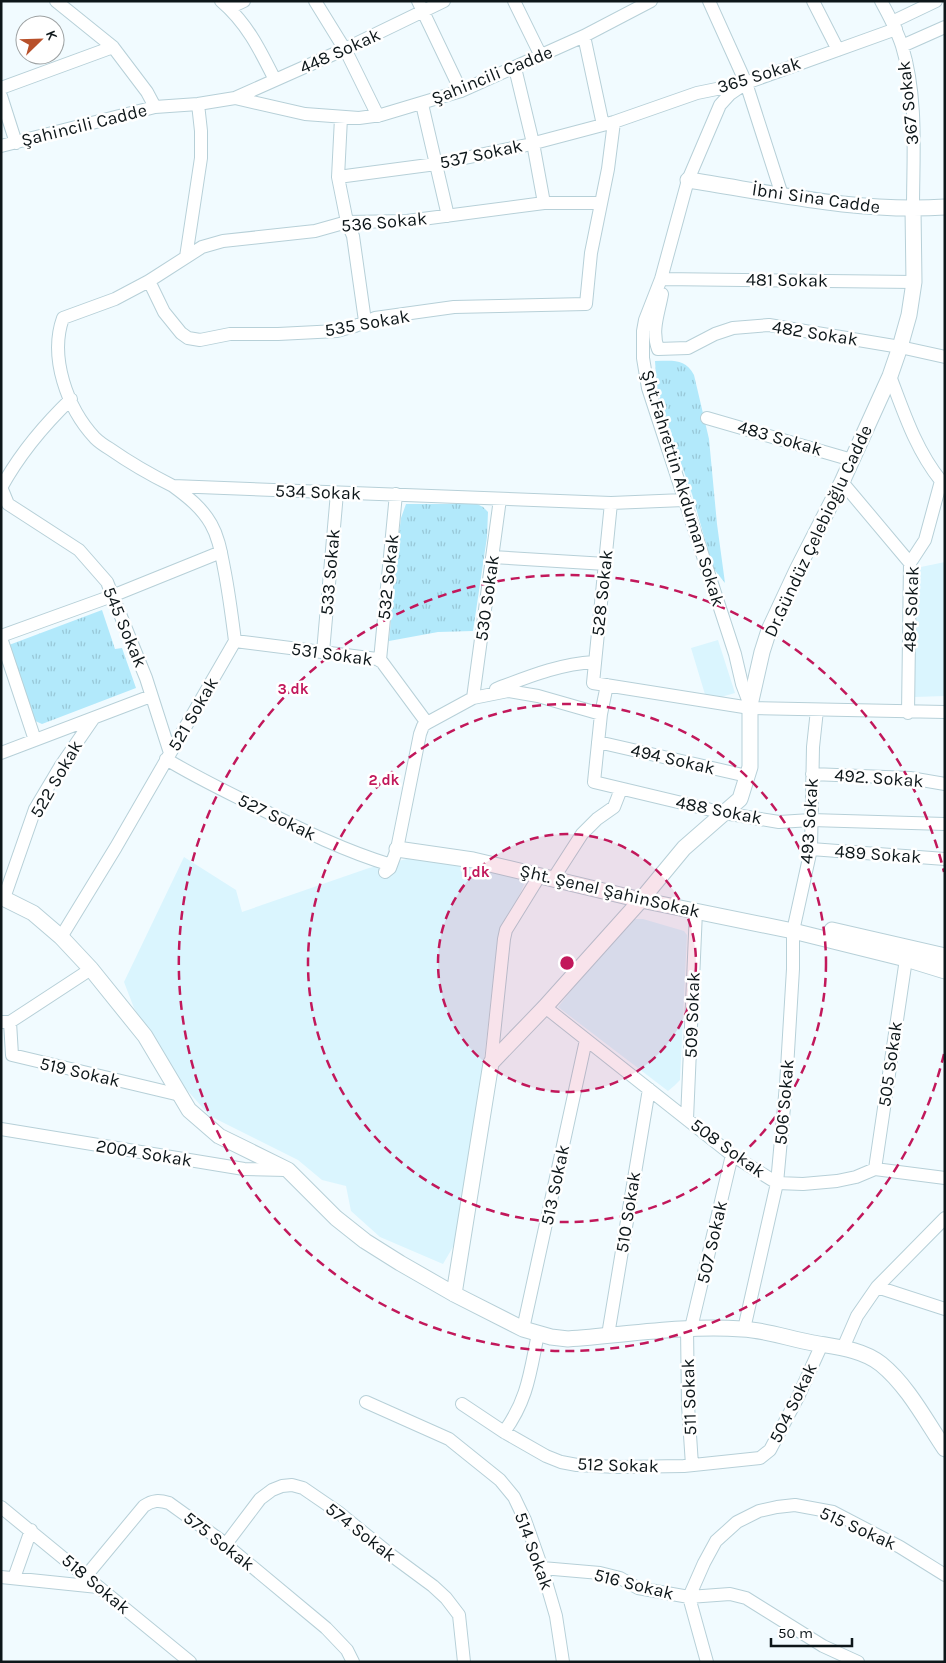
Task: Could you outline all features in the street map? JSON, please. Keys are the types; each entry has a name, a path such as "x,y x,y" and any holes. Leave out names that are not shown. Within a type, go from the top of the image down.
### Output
{"street":[{"path":"56,1 114,47 147,92 155,107"},
{"path":"225,5 244,1"},
{"path":"315,1 345,49 378,116"},
{"name":"448 Sokak","path":"235,98 345,49 420,6 444,1"},
{"path":"514,1 541,56"},
{"name":"Şahincili Cadde","path":"1,146 155,107 198,104 235,98 305,114 341,118 378,116 461,92 584,36 651,1"},
{"path":"709,1 746,83 782,195"},
{"path":"813,1 838,50"},
{"name":"367 Sokak","path":"881,1 894,25 902,46 910,82 913,112 913,209"},
{"name":"365 Sokak","path":"613,122 697,93 746,83 838,50 894,25 936,1"},
{"path":"225,5 243,23 255,41 275,80"},
{"path":"420,6 461,92"},
{"path":"902,46 945,28"},
{"path":"584,36 613,122 608,169 600,203"},
{"path":"1,88 114,47"},
{"path":"515,68 533,143 544,202"},
{"name":"Şht.Fahrettin Akduman Sokak","path":"746,83 730,94 720,105 688,180 661,279 645,320 643,358 648,388 736,654 742,684 750,707"},
{"path":"1,96 16,143"},
{"path":"186,257 201,158 198,104"},
{"path":"422,104 448,216"},
{"path":"341,118 338,177 347,222 353,236 365,321"},
{"name":"537 Sokak","path":"338,177 436,164 533,143 613,122"},
{"name":"İbni Sina Cadde","path":"688,180 852,206 913,209 945,207"},
{"name":"536 Sokak","path":"63,318 115,299 149,281 202,247 223,240 315,231 347,222 407,221 544,202 600,203"},
{"name":"535 Sokak","path":"149,281 164,312 185,338 200,340 243,334 337,331 375,318 454,307 586,304 591,253 600,203"},
{"name":"Dr.Gündüz Çelebioğlu Cadde","path":"491,1063 545,1007 641,900 684,848 740,799 750,767 750,707 762,652 769,630 842,482 890,376 900,347 909,316 914,282 913,209"},
{"name":"481 Sokak","path":"661,279 914,282"},
{"name":"482 Sokak","path":"661,279 663,291 655,323 654,336 658,349 688,348 715,334 733,328 769,325 944,354"},
{"name":"534 Sokak","path":"63,318 58,331 58,347 63,381 79,417 96,439 148,473 173,486 611,504 684,500"},
{"name":"484 Sokak","path":"890,376 921,452 929,466 944,482 924,540 910,563 908,712"},
{"path":"1,488 34,438 71,399"},
{"name":"483 Sokak","path":"707,418 852,460"},
{"path":"842,482 910,563"},
{"path":"173,486 190,498 212,524 221,552 231,605 235,641"},
{"name":"545 Sokak","path":"1,488 8,504 79,550 107,582 151,696 168,756"},
{"name":"533 Sokak","path":"323,652 337,493"},
{"name":"532 Sokak","path":"380,660 396,494"},
{"name":"530 Sokak","path":"473,698 500,498"},
{"name":"528 Sokak","path":"607,685 593,683 611,504"},
{"path":"35,740 1,637 112,596 221,552"},
{"path":"492,557 606,564"},
{"name":"531 Sokak","path":"235,641 372,657 380,660 427,722"},
{"name":"521 Sokak","path":"61,937 235,641"},
{"path":"396,849 420,734 427,722 473,698 539,672 567,665 594,662"},
{"path":"607,685 750,707 945,712"},
{"name":"488 Sokak","path":"607,685 601,714 594,782 724,813 779,822 811,820 945,824"},
{"path":"473,698 508,692 538,696 601,714"},
{"path":"1,753 151,696"},
{"name":"493 Sokak","path":"793,931 811,849 813,747 817,710"},
{"name":"522 Sokak","path":"2,897 35,809 60,767 93,719"},
{"name":"494 Sokak","path":"598,742 748,776"},
{"name":"527 Sokak","path":"168,756 206,783 389,870 396,849"},
{"name":"492. Sokak","path":"812,774 910,778 945,784"},
{"path":"454,1294 491,1063 506,930 582,834 596,819 614,807 621,789"},
{"name":"Şht. Şenel ŞahinSokak","path":"396,849 473,860 641,900 793,931 906,959 945,964"},
{"name":"489 Sokak","path":"811,849 945,859"},
{"path":"2,897 34,913 61,937 91,969 144,1036 180,1095 194,1114 219,1136 288,1170 336,1218 365,1241 454,1294 523,1329 538,1334 568,1339 689,1328 744,1329 843,1348 872,1357 882,1365 908,1395 945,1449"},
{"name":"509 Sokak","path":"687,1119 696,911"},
{"name":"Şht. Şenel ŞahinSokak","path":"793,931 820,928 945,964"},
{"name":"506 Sokak","path":"744,1329 777,1183 786,1085 793,968 793,931"},
{"name":"505 Sokak","path":"875,1169 906,959"},
{"path":"5,1022 91,969"},
{"name":"508 Sokak","path":"545,1007 732,1155 777,1183 803,1184 837,1181 856,1177 875,1169 945,1178"},
{"name":"519 Sokak","path":"5,1022 12,1055 180,1095"},
{"name":"513 Sokak","path":"523,1329 586,1040"},
{"name":"510 Sokak","path":"608,1335 649,1089"},
{"name":"2004 Sokak","path":"1,1129 244,1168 288,1170"},
{"name":"507 Sokak","path":"689,1328 732,1155"},
{"path":"843,1348 857,1316 877,1287 945,1218"},
{"path":"877,1287 945,1309"},
{"name":"511 Sokak","path":"689,1328 688,1405 692,1465"},
{"path":"504,1432 514,1418 528,1388 538,1334"},
{"name":"504 Sokak","path":"760,1458 770,1450 798,1397 822,1344"},
{"name":"514 Sokak","path":"366,1402 449,1439 500,1480 514,1497 526,1520 542,1568 556,1616 563,1662"},
{"name":"512 Sokak","path":"462,1404 504,1432 546,1456 561,1462 617,1467 692,1465 760,1458"},
{"name":"574 Sokak","path":"226,1544 260,1499 272,1490 292,1485 303,1488 338,1512 446,1598 460,1615 464,1662"},
{"name":"575 Sokak","path":"86,1576 144,1506 159,1500 169,1503 226,1544 326,1628 347,1650 353,1662"},
{"name":"515 Sokak","path":"689,1597 704,1562 716,1541 726,1530 746,1516 759,1511 796,1505 833,1512 900,1547 945,1575"},
{"name":"518 Sokak","path":"1,1507 190,1662"},
{"path":"31,1530 8,1578 98,1587"},
{"name":"516 Sokak","path":"542,1568 600,1574 620,1578 638,1588 689,1597 738,1595 752,1601 823,1646 858,1662"},
{"path":"689,1597 707,1662"}],"shaded area":[{"path":"945,562 945,696 914,697 916,568"},
{"path":"718,640 735,693 707,701 691,648"},
{"path":"184,857 236,890 242,912 369,868 411,858 527,878 497,945 478,1112 457,1240 443,1264 380,1237 351,1211 346,1186 322,1180 298,1160 210,1116 179,1081 134,1008 124,982"},
{"path":"634,919 643,919 684,931 687,935 680,1080 668,1091 558,1007 608,944"}],"green space":[{"path":"655,361 682,363 694,375 709,439 725,583 713,568 692,494 667,424 657,390"},
{"path":"406,504 477,504 488,512 487,537 473,631 438,632 389,641 399,534 401,518"},
{"path":"102,610 115,649 122,648 136,688 42,724 33,720 9,645"}]}
